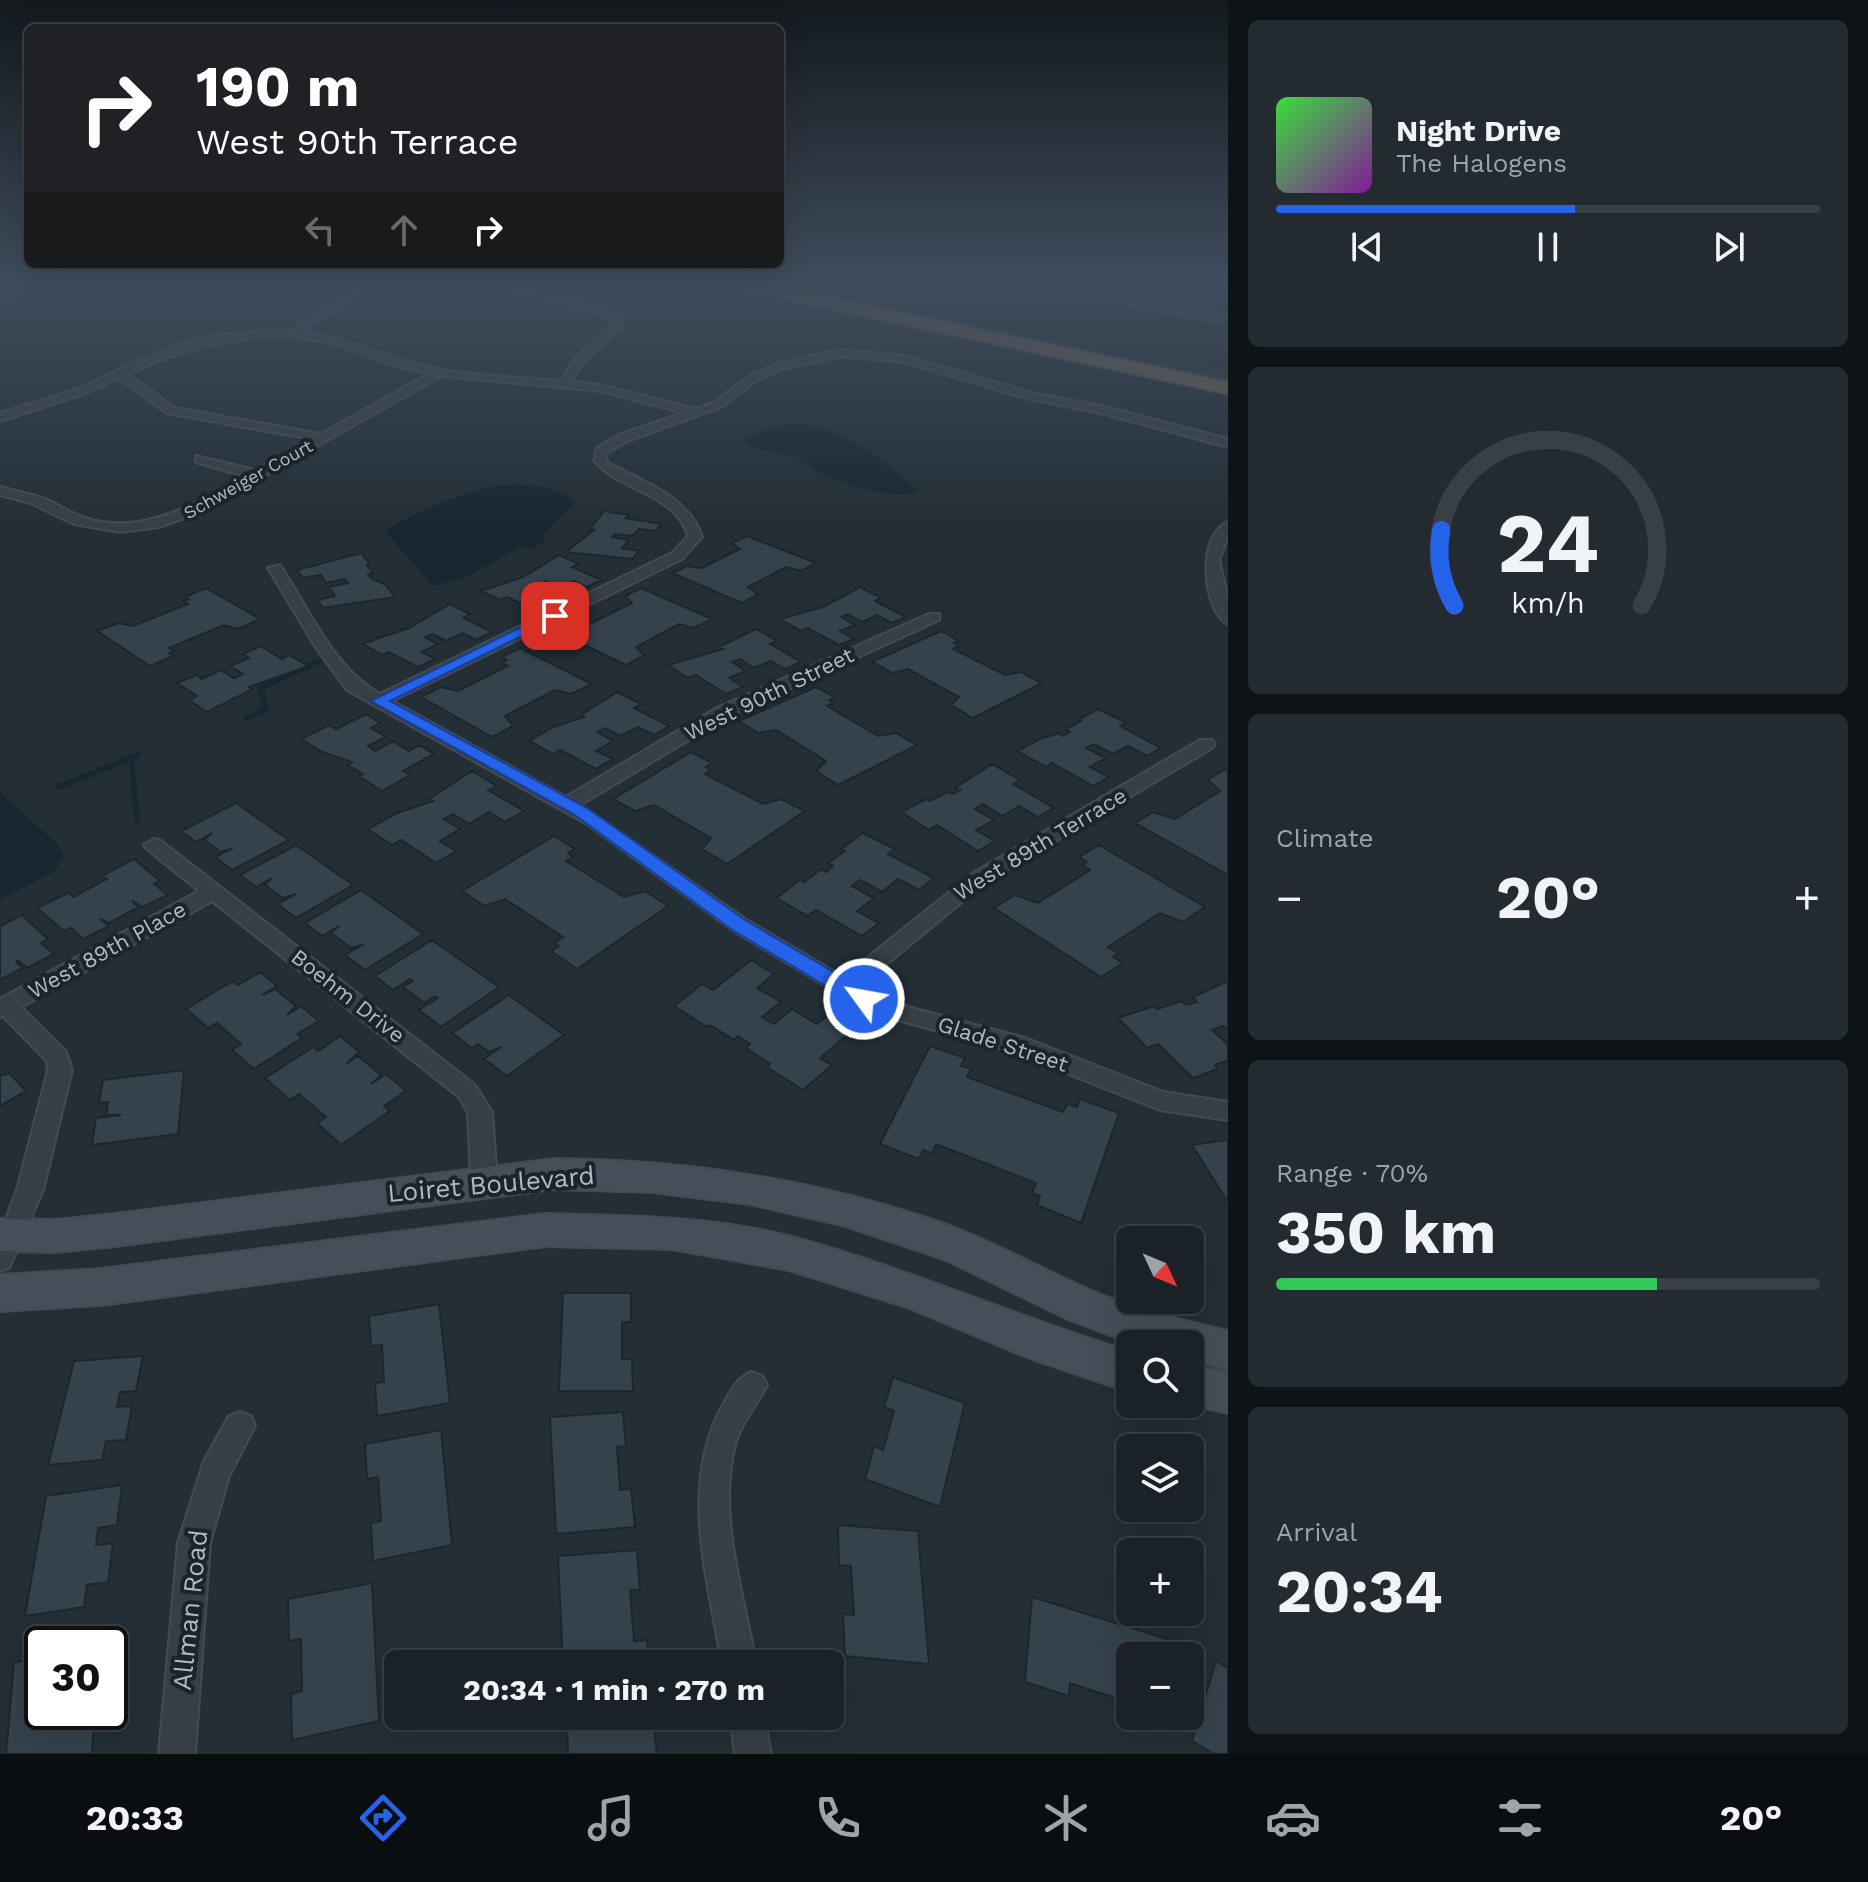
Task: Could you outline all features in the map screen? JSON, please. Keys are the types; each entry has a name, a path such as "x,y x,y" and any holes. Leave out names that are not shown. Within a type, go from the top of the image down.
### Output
{"highway":[{"path":"1115,364 1228,388"}],"street":[{"path":"0,417 67,396 139,364"},
{"path":"401,364 439,373 508,382 565,383 636,394 699,413"},
{"path":"565,383 577,364"},
{"path":"379,701 677,556 691,544 695,530 684,515 606,467 600,455 607,446 623,438 717,405 753,378 789,364"},
{"path":"921,364 1006,390 1106,411 1228,443"},
{"name":"Schweiger Court","path":"0,491 36,500 79,521 120,528 175,518 439,373"},
{"path":"117,374 134,379 155,403 173,412 275,425 323,438"},
{"path":"200,459 254,474"},
{"path":"1228,526 1210,553 1210,566 1228,619"},
{"name":"Glade Street","path":"275,568 346,679 379,701 568,804 738,924 864,999 902,1013 1017,1044 1160,1101 1228,1111"},
{"name":"West 90th Street","path":"568,804 721,713 934,617"},
{"name":"West 89th Terrace","path":"845,987 979,878 1206,744"},
{"name":"Boehm Drive","path":"154,845 467,1091 480,1112 484,1137 484,1180"},
{"name":"West 89th Place","path":"3,1007 214,891"},
{"path":"3,1007 58,1058 60,1070 39,1171 5,1243"},
{"name":"Loiret Boulevard","path":"5,1243 484,1180 618,1173 747,1187 809,1199 940,1240 1085,1307 1150,1331 1228,1350"},
{"path":"0,1293 101,1287 545,1230 672,1233 789,1253 916,1292 1042,1344 1116,1368"},
{"path":"737,1650 717,1517 715,1480 720,1447 731,1416 752,1385"},
{"path":"1204,1388 1228,1393"},
{"name":"Allman Road","path":"177,1754 194,1543 215,1471 240,1426"},
{"path":"749,1730 753,1754"}],"shaded area":[{"path":"1204,364 1228,369 1228,383 1149,365"}],"water":[{"path":"793,423 847,438 877,457 919,491 911,494 886,493 842,482 795,457 759,449 744,441 767,429"},
{"path":"498,485 548,488 576,501 543,535 546,540 531,549 521,547 466,577 433,586 385,531 440,503"},
{"path":"0,792 57,844 64,856 54,872 0,900"}],"building":[{"path":"604,511 662,524 655,531 639,529 632,536 615,534 612,537 629,540 622,548 639,551 632,559 566,552 594,530 590,529"},
{"path":"747,536 816,563 801,571 786,567 748,587 758,594 742,603 672,573 687,566 702,568 740,549 732,543"},
{"path":"361,553 370,565 367,565 373,573 368,574 371,578 386,585 395,597 323,608 317,600 335,596 329,587 348,583 345,579 326,583 321,575 303,578 297,570"},
{"path":"559,555 579,564 572,567 601,580 587,587 574,581 559,587 546,581 539,585 552,591 538,598 551,604 536,611 507,597 501,600 481,591 523,577"},
{"path":"860,587 881,598 875,601 906,617 892,623 877,615 862,622 848,614 841,617 855,625 840,631 854,639 839,645 808,628 801,631 780,619 823,607"},
{"path":"206,588 260,619 238,629 224,625 169,648 174,651 169,653 173,656 150,666 97,631 119,623 133,626 188,604 184,601 189,599 185,597"},
{"path":"641,588 712,619 694,628 679,624 636,647 644,655 626,665 555,631 572,622 588,625 632,603 625,596"},
{"path":"450,604 470,614 463,618 492,632 476,640 463,633 446,641 433,634 425,637 438,644 422,652 435,659 418,667 389,652 382,655 362,644 409,628"},
{"path":"756,629 777,641 770,644 801,662 785,669 771,661 754,668 740,659 732,662 746,671 729,678 743,687 726,694 696,675 688,678 668,665 723,649 719,647"},
{"path":"941,631 959,641 954,643 959,646 953,649 1005,675 1021,672 1042,683 973,718 951,705 959,697 908,669 892,673 872,662"},
{"path":"261,646 282,659 289,655 309,666 249,687 253,689 207,712 189,700 197,696 177,683 196,675 202,679 221,670 234,678 243,674 230,666 249,658 243,654"},
{"path":"520,648 592,684 571,694 555,690 505,716 513,726 492,737 421,697 441,687 458,691 508,666 502,663 507,660 502,657"},
{"path":"816,687 835,697 829,700 834,703 827,706 878,736 896,733 917,745 838,785 816,771 826,761 776,730 758,733 739,721"},
{"path":"617,692 641,704 634,708 669,726 654,735 638,727 621,736 605,728 597,732 613,741 596,751 613,759 596,769 560,750 553,754 529,741 553,727 584,717 581,715"},
{"path":"1098,709 1127,723 1120,726 1161,748 1147,756 1128,746 1113,754 1094,744 1086,748 1106,758 1090,767 1109,777 1093,786 1052,763 1046,767 1017,751 1040,739 1059,733 1063,736 1070,732 1066,729"},
{"path":"366,714 380,723 371,728 386,737 368,746 375,751 393,741 409,751 419,745 434,754 403,771 410,775 382,791 359,776 363,774 348,765 352,762 322,752 301,739 329,725 336,729"},
{"path":"691,752 712,763 706,767 712,770 705,774 763,804 781,799 805,811 727,864 702,849 711,838 654,805 635,811 613,799"},
{"path":"992,764 1020,780 1013,784 1054,808 1038,817 1019,806 1002,816 983,804 975,809 994,820 976,830 995,841 978,851 937,825 929,830 901,812 926,799 930,801 947,792 952,794 960,790 955,788"},
{"path":"1225,769 1228,771 1228,875 1135,823 1153,812 1175,819 1220,791 1208,780"},
{"path":"472,771 497,786 488,790 524,811 505,822 489,812 469,824 453,814 444,819 460,829 440,841 456,851 436,863 401,840 392,845 368,829 397,813 433,801 429,799"},
{"path":"236,803 289,840 232,870 215,857 233,848 221,852 204,840 212,833 196,842 181,831"},
{"path":"863,833 895,849 888,854 934,878 919,890 898,879 882,892 860,880 852,886 874,898 857,911 879,923 862,936 816,910 808,916 776,898 821,869 826,872 833,866 828,863 845,851 841,849"},
{"path":"554,836 575,849 568,853 573,857 566,861 624,897 645,891 668,906 577,969 551,951 559,946 554,943 563,937 505,899 484,906 462,891"},
{"path":"296,845 353,885 296,918 278,904 296,894 283,898 265,885 272,878 256,887 240,875"},
{"path":"1099,845 1205,907 1183,922 1160,913 1108,947 1118,953 1113,957 1123,963 1101,977 994,908 1015,895 1038,903 1090,870 1082,865 1087,862 1079,857"},
{"path":"134,859 160,881 154,884 168,895 143,907 132,901 139,907 109,923 100,919 109,926 83,939 71,928 64,931 37,908 68,893 73,897 107,879 102,876"},
{"path":"361,890 423,934 365,970 345,955 364,944 351,948 331,933 339,926 322,936 305,923"},
{"path":"22,915 48,939 41,943 54,954 27,968 18,960 16,962 23,968 0,980 0,926"},
{"path":"432,940 499,987 441,1027 419,1010 438,998 435,996 424,1003 403,987 413,981 410,979 393,990 375,976"},
{"path":"751,960 774,974 757,988 781,1002 762,1017 774,1024 792,1009 817,1024 834,1010 859,1025 820,1058 832,1065 803,1090 767,1067 770,1064 746,1048 750,1044 738,1036 734,1040 674,1006 702,984 713,990"},
{"path":"260,972 277,986 262,995 275,989 296,1006 287,1015 301,1006 319,1021 297,1034 302,1038 254,1069 232,1050 241,1044 217,1023 208,1028 186,1009 233,981 238,985"},
{"path":"1228,981 1228,1030 1223,1026 1212,1030 1228,1045 1228,1060 1215,1065 1218,1069 1193,1078 1158,1044 1147,1048 1118,1018 1154,1006 1157,1009 1182,1001 1186,1005 1197,1002 1193,997"},
{"path":"509,995 564,1035 507,1076 484,1059 501,1047 489,1052 478,1044 472,1048 452,1033"},
{"path":"340,1036 359,1052 346,1064 358,1056 381,1075 371,1084 386,1074 406,1091 384,1106 390,1111 341,1145 317,1123 326,1117 299,1094 290,1100 265,1078 313,1047 318,1051"},
{"path":"930,1046 965,1058 961,1066 971,1069 967,1077 1063,1112 1067,1104 1077,1107 1080,1099 1119,1113 1081,1223 1037,1205 1040,1196 1032,1193 1036,1183 936,1144 932,1153 923,1150 919,1159 880,1144"},
{"path":"184,1070 178,1134 92,1145 96,1118 121,1115 106,1115 108,1102 99,1103 103,1080"},
{"path":"9,1073 26,1091 0,1106 0,1076"},
{"path":"1228,1141 1228,1202 1192,1145"},
{"path":"563,1293 631,1293 631,1322 622,1322 622,1359 632,1359 633,1391 559,1391"},
{"path":"439,1304 450,1403 377,1416 375,1383 384,1382 382,1345 371,1346 369,1316"},
{"path":"143,1356 136,1391 120,1392 117,1407 132,1406 126,1440 106,1441 102,1460 48,1465 74,1361"},
{"path":"893,1377 965,1403 940,1507 865,1479 874,1446 883,1450 894,1411 884,1407"},
{"path":"623,1412 626,1446 617,1447 620,1490 631,1489 635,1527 556,1534 550,1417"},
{"path":"441,1430 452,1545 373,1561 371,1523 381,1521 378,1477 367,1479 365,1444"},
{"path":"122,1485 117,1525 98,1528 96,1545 113,1543 108,1582 87,1585 84,1607 25,1616 46,1496"},
{"path":"838,1525 918,1531 929,1664 845,1656 843,1614 854,1615 851,1566 839,1565"},
{"path":"637,1550 640,1590 630,1590 634,1641 647,1640 648,1650 562,1650 558,1556"},
{"path":"372,1583 379,1721 292,1740 291,1694 302,1691 301,1639 289,1641 288,1599"},
{"path":"1032,1597 1116,1623 1116,1626 1167,1639 1167,1642 1116,1642 1116,1698 1070,1683 1069,1696 1025,1682"},
{"path":"24,1660 24,1730 93,1730 92,1754 6,1754 14,1663"},
{"path":"1216,1661 1228,1668 1228,1754 1214,1754 1192,1741 1195,1730 1204,1730 1204,1701"},
{"path":"567,1730 654,1730 657,1754 568,1754"}],"waterway":[{"path":"246,718 266,709 260,688 325,658"},
{"path":"131,758 138,755"},
{"path":"59,787 131,758"},
{"path":"131,758 137,820"}],"route":[{"path":"555,616 379,701 581,812 738,924 864,999"}]}
